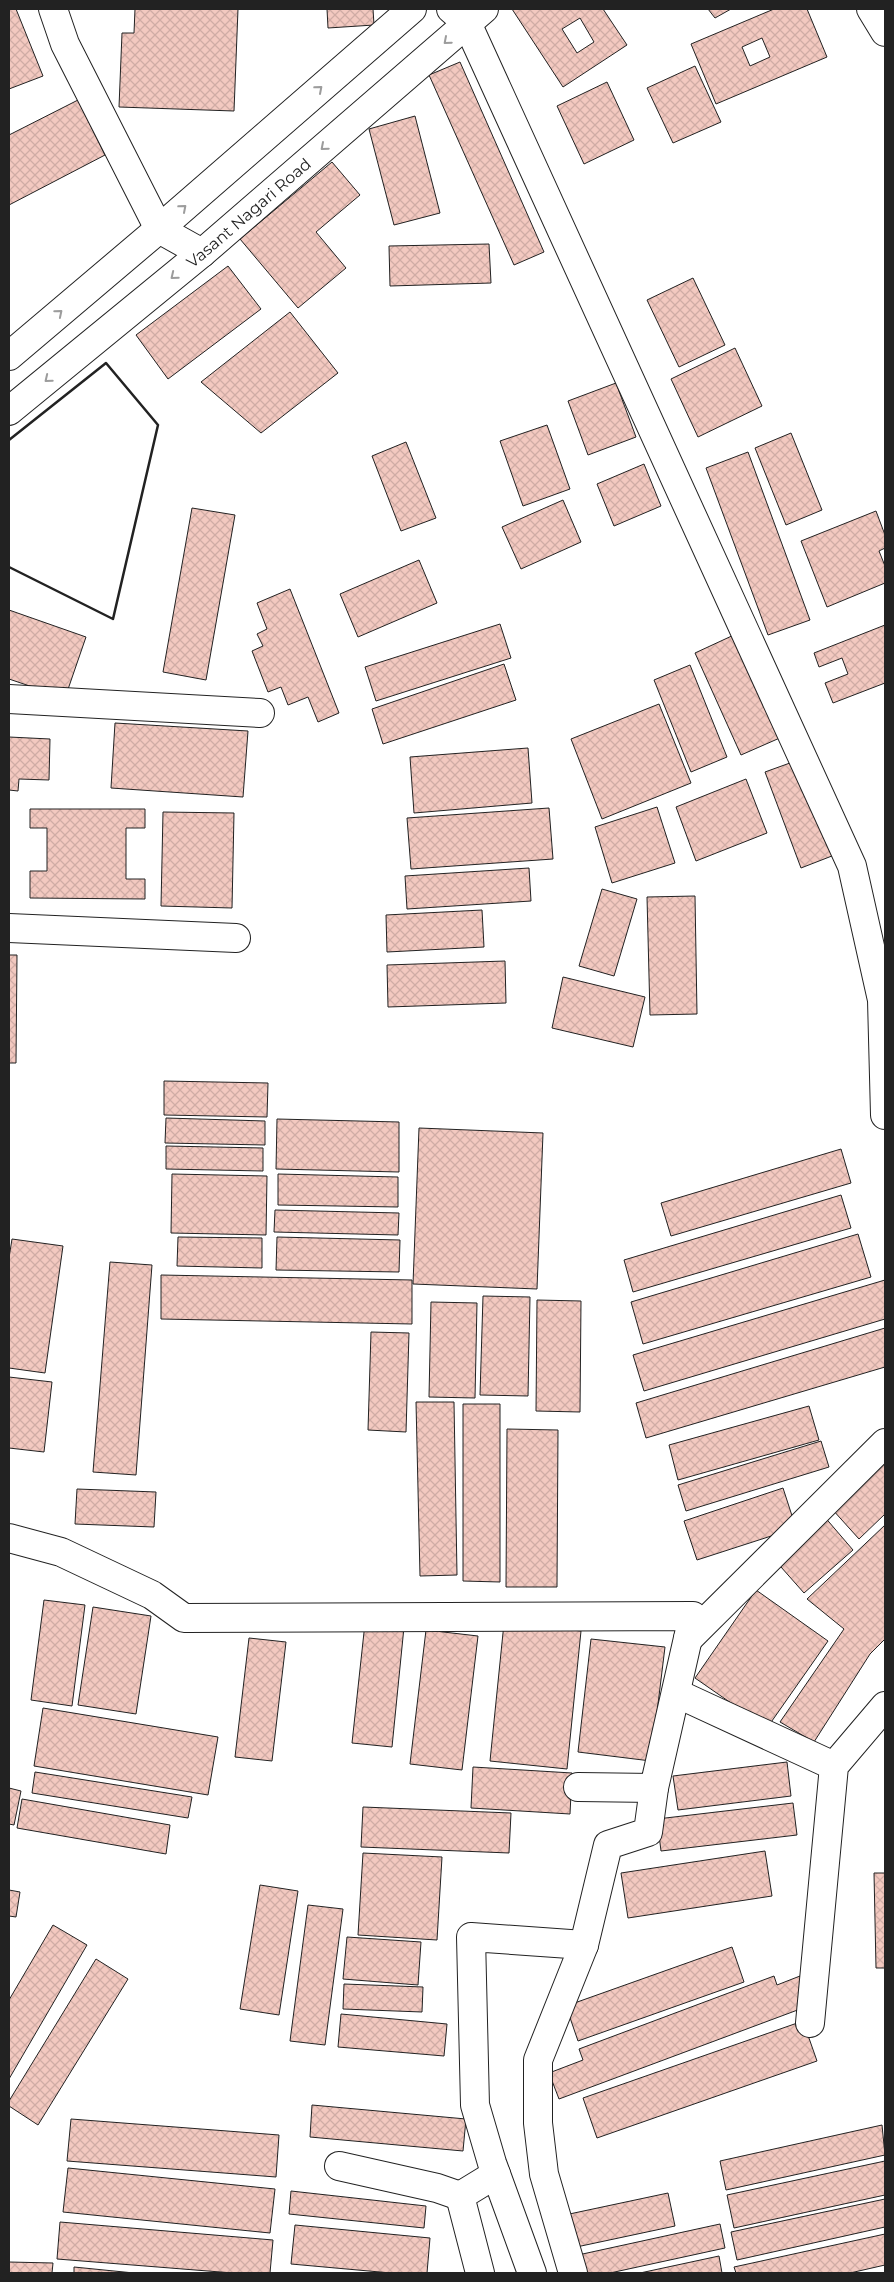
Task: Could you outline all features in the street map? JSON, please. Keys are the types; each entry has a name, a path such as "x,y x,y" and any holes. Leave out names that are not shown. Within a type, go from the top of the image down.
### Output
{"street":[{"path":"53,9 65,44 159,229 202,253"},
{"path":"9,356 159,229 412,9"},
{"path":"871,9 885,32"},
{"path":"468,13 852,866 882,1000 885,1115"},
{"name":"Vasant Nagari Road","path":"9,411 202,253 468,13"},
{"path":"9,699 260,713"},
{"path":"9,928 236,938"},
{"path":"688,1639 885,1442"},
{"path":"9,1538 69,1556 152,1595 184,1618 693,1616 654,1788 648,1832 608,1844 584,1945 538,2060 538,2124 544,2174 573,2273"},
{"path":"676,1693 834,1766"},
{"path":"810,2023 834,1766 885,1706"},
{"path":"578,1787 654,1788"},
{"path":"532,2273 496,2174 475,2106 471,1937 584,1945"},
{"path":"339,2166 437,2188 460,2196"},
{"path":"460,2196 496,2174"},
{"path":"460,2196 480,2273"}],"building":[{"path":"9,9 16,9 43,76 9,89"},
{"path":"135,9 238,9 234,111 119,107 122,33 134,33"},
{"path":"327,9 373,9 374,25 328,28"},
{"path":"512,9 603,9 627,45 563,87","holes":["580,18 594,42 577,53 562,29"]},
{"path":"708,9 731,9 715,18"},
{"path":"774,9 807,9 827,57 716,104 691,44","holes":["762,38 770,57 750,66 742,47"]},
{"path":"460,62 544,252 514,265 429,75"},
{"path":"695,66 721,122 673,143 647,88"},
{"path":"607,82 634,140 584,164 557,106"},
{"path":"78,100 105,155 9,205 9,135"},
{"path":"415,116 440,213 394,225 369,129"},
{"path":"332,162 360,195 316,232 346,268 298,308 240,239"},
{"path":"489,244 491,283 390,286 389,246"},
{"path":"228,266 261,309 168,379 136,335"},
{"path":"693,278 725,345 679,367 647,300"},
{"path":"290,312 338,373 261,433 201,382"},
{"path":"735,348 762,406 698,437 671,379"},
{"path":"616,383 636,437 588,455 568,401"},
{"path":"547,425 570,489 523,506 500,441"},
{"path":"791,433 822,510 786,525 755,448"},
{"path":"406,442 436,518 401,531 372,456"},
{"path":"748,452 810,620 768,635 706,468"},
{"path":"644,464 661,506 614,526 597,484"},
{"path":"563,500 581,542 521,569 502,527"},
{"path":"192,508 235,515 206,680 163,672"},
{"path":"876,511 885,535 885,548 879,551 885,566 885,583 827,607 801,541"},
{"path":"419,560 437,603 358,637 340,594"},
{"path":"290,589 339,713 318,722 308,697 288,705 281,687 268,692 252,651 263,646 257,634 267,629 257,603"},
{"path":"9,610 86,637 65,698 9,679"},
{"path":"500,624 511,658 376,701 365,667"},
{"path":"885,625 885,683 833,703 825,683 848,674 842,658 819,667 814,653"},
{"path":"736,634 782,737 741,755 695,653"},
{"path":"504,664 516,700 383,744 372,709"},
{"path":"690,665 727,757 691,772 654,680"},
{"path":"659,704 691,783 602,819 571,739"},
{"path":"115,723 248,731 243,797 111,788"},
{"path":"9,737 50,739 49,780 19,779 18,791 9,790"},
{"path":"528,748 532,803 414,813 410,757"},
{"path":"801,759 837,854 801,868 765,772"},
{"path":"746,779 767,833 696,861 676,807"},
{"path":"657,807 675,863 612,883 595,827"},
{"path":"549,808 553,859 411,869 407,818"},
{"path":"30,809 145,809 145,828 126,828 126,879 145,879 145,899 30,898 30,871 47,871 47,828 30,828"},
{"path":"163,812 234,813 232,908 161,906"},
{"path":"529,868 531,901 407,909 405,876"},
{"path":"602,889 637,899 614,976 579,966"},
{"path":"695,896 697,1014 650,1015 647,897"},
{"path":"482,910 484,947 387,952 386,915"},
{"path":"9,955 17,955 16,1063 9,1063"},
{"path":"505,961 506,1003 388,1007 387,965"},
{"path":"563,977 645,997 633,1047 552,1028"},
{"path":"164,1081 268,1083 267,1117 164,1115"},
{"path":"166,1118 265,1121 265,1145 165,1143"},
{"path":"277,1119 399,1122 399,1172 276,1169"},
{"path":"419,1128 543,1133 537,1289 413,1284"},
{"path":"166,1146 263,1148 263,1171 166,1169"},
{"path":"841,1149 851,1183 671,1236 661,1203"},
{"path":"172,1174 267,1176 266,1235 171,1233"},
{"path":"278,1174 398,1177 398,1207 278,1205"},
{"path":"841,1195 851,1228 633,1292 624,1260"},
{"path":"275,1210 399,1213 398,1235 274,1232"},
{"path":"858,1234 871,1277 643,1344 631,1302"},
{"path":"178,1237 262,1238 262,1268 177,1266"},
{"path":"277,1237 400,1240 399,1272 276,1270"},
{"path":"12,1239 63,1246 45,1373 9,1368 9,1258"},
{"path":"110,1262 152,1265 136,1475 93,1472"},
{"path":"161,1275 412,1280 412,1324 161,1319"},
{"path":"885,1280 885,1319 644,1391 633,1355"},
{"path":"483,1296 530,1297 528,1396 480,1395"},
{"path":"537,1300 581,1301 580,1412 536,1411"},
{"path":"431,1302 477,1303 475,1398 429,1397"},
{"path":"885,1328 885,1367 646,1438 636,1403"},
{"path":"371,1332 409,1333 406,1432 368,1430"},
{"path":"9,1377 52,1382 44,1452 9,1448"},
{"path":"416,1402 454,1402 457,1575 420,1576"},
{"path":"463,1404 500,1404 500,1582 463,1581"},
{"path":"809,1406 819,1440 678,1480 669,1445"},
{"path":"507,1429 558,1430 557,1587 506,1587"},
{"path":"821,1441 829,1467 686,1511 678,1485"},
{"path":"885,1459 885,1514 859,1539 832,1509"},
{"path":"783,1488 796,1528 697,1560 684,1521"},
{"path":"77,1489 156,1492 154,1527 75,1524"},
{"path":"823,1515 853,1550 804,1593 773,1558"},
{"path":"885,1525 885,1639 870,1654 814,1742 780,1722 844,1629 807,1599"},
{"path":"756,1590 828,1641 767,1728 695,1678"},
{"path":"44,1600 85,1605 72,1706 31,1700"},
{"path":"93,1607 151,1616 136,1714 78,1705"},
{"path":"365,1623 404,1627 392,1747 352,1743"},
{"path":"504,1623 581,1631 567,1769 490,1761"},
{"path":"426,1630 478,1636 462,1770 410,1764"},
{"path":"249,1638 286,1642 272,1761 235,1757"},
{"path":"591,1639 665,1647 651,1761 578,1752"},
{"path":"43,1708 218,1737 208,1795 34,1766"},
{"path":"787,1762 791,1796 678,1810 673,1776"},
{"path":"473,1767 572,1773 570,1814 471,1808"},
{"path":"35,1772 192,1797 188,1818 32,1793"},
{"path":"9,1788 21,1791 14,1825 9,1824"},
{"path":"22,1799 170,1825 166,1854 17,1828"},
{"path":"793,1803 797,1835 661,1851 657,1819"},
{"path":"363,1807 511,1813 509,1853 361,1847"},
{"path":"765,1851 772,1896 628,1918 621,1873"},
{"path":"363,1853 442,1857 437,1940 358,1935"},
{"path":"874,1873 885,1873 885,1968 876,1968"},
{"path":"260,1885 298,1891 279,2015 240,2009"},
{"path":"9,1890 20,1892 16,1917 9,1916"},
{"path":"308,1905 343,1909 325,2045 290,2041"},
{"path":"53,1925 87,1945 9,2079 9,2000"},
{"path":"347,1937 421,1942 418,1985 343,1979"},
{"path":"732,1947 744,1982 578,2041 566,2006"},
{"path":"96,1959 128,1979 38,2125 9,2106 9,2101"},
{"path":"774,1976 777,1985 800,1976 811,2005 559,2099 549,2073 583,2060 579,2049"},
{"path":"344,1984 423,1987 422,2012 343,2009"},
{"path":"341,2014 447,2024 444,2056 338,2047"},
{"path":"803,2021 817,2061 597,2138 583,2098"},
{"path":"312,2105 466,2119 463,2151 310,2137"},
{"path":"71,2119 279,2135 276,2177 67,2161"},
{"path":"882,2125 885,2155 726,2190 720,2161"},
{"path":"885,2161 885,2195 734,2228 727,2195"},
{"path":"68,2168 275,2189 270,2233 63,2212"},
{"path":"291,2191 426,2206 424,2228 289,2214"},
{"path":"668,2193 675,2226 567,2249 560,2216"},
{"path":"885,2199 885,2227 737,2260 731,2232"},
{"path":"60,2222 273,2240 270,2273 233,2273 57,2259"},
{"path":"720,2224 725,2248 610,2273 582,2273 578,2255"},
{"path":"295,2225 430,2238 427,2273 391,2273 291,2264"},
{"path":"885,2234 885,2265 850,2273 736,2273 734,2267"},
{"path":"719,2256 722,2273 640,2273"},
{"path":"9,2262 53,2263 52,2273 9,2273"},
{"path":"74,2267 134,2273 74,2273"}],"wall":[{"path":"9,440 106,363 158,425 113,619 9,567"}]}
